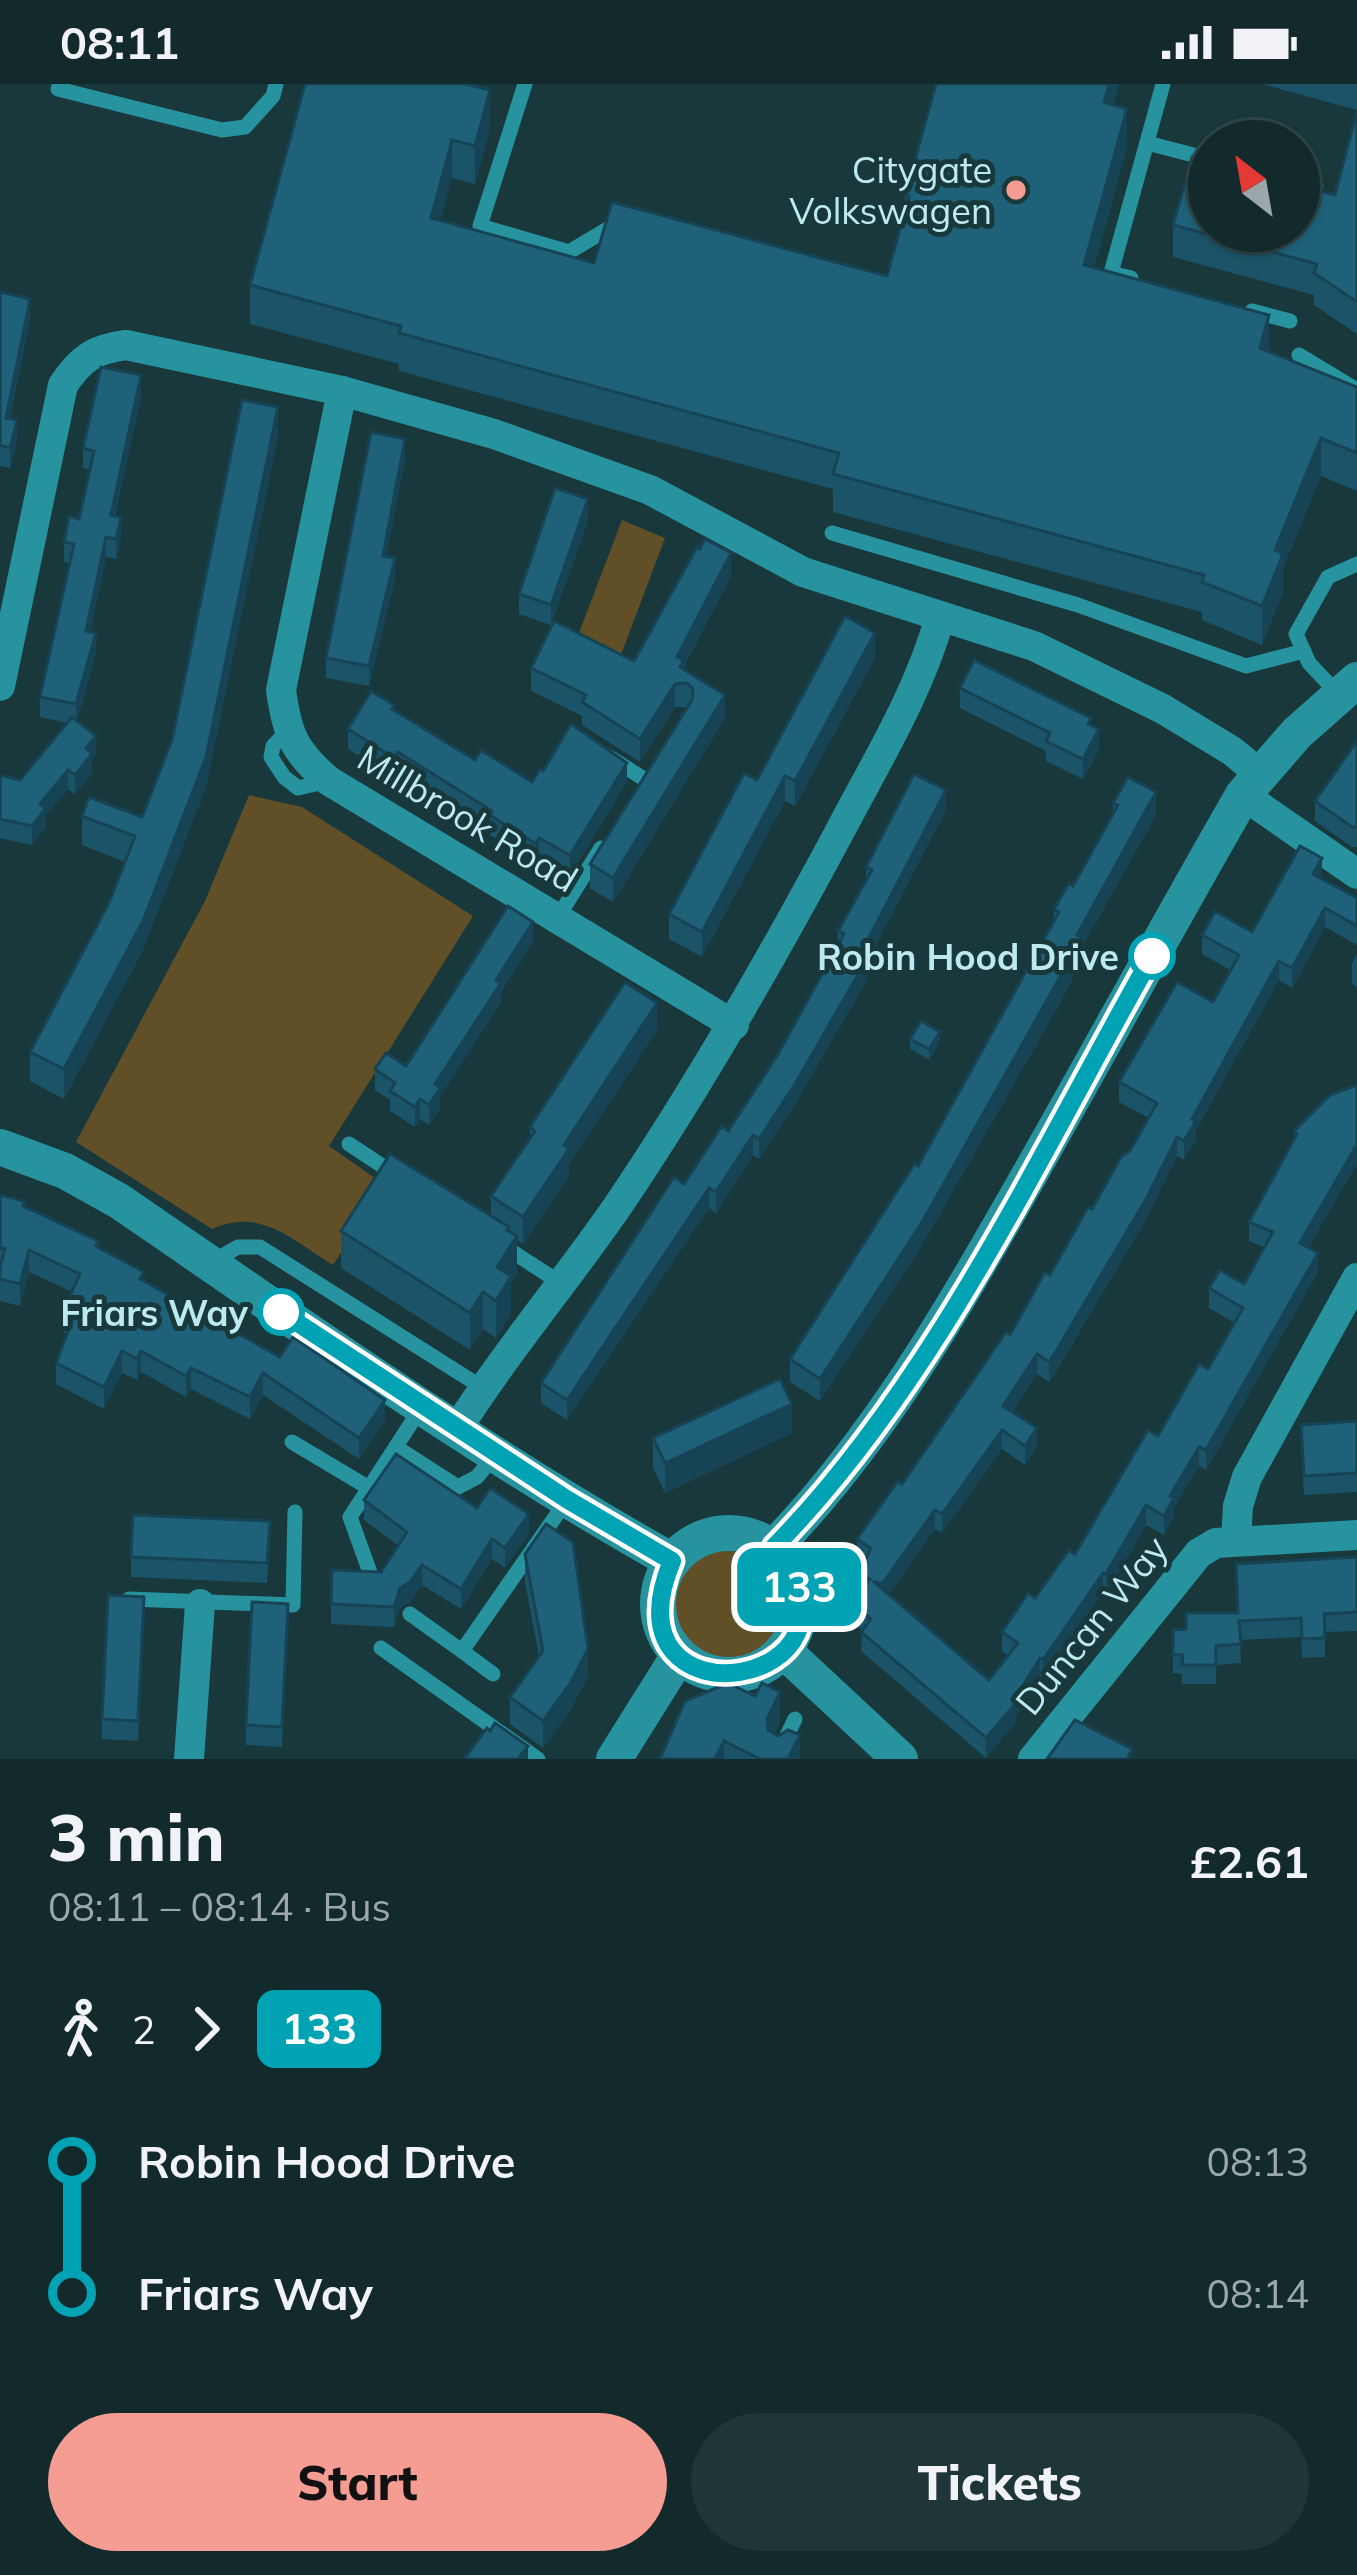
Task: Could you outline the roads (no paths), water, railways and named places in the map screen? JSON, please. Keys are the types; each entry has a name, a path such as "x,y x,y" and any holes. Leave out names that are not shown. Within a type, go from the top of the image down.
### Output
{"street":[{"path":"0,686 63,385 78,363 100,348 126,345 342,391 494,434 650,490 802,572 1034,646 1163,709 1232,751 1251,785 1357,874"},
{"name":"Millbrook Road","path":"342,391 281,690 287,731 306,762 329,781 734,1025"},
{"path":"458,1429 643,1167 734,1025 929,658 940,617"},
{"path":"774,1547 830,1488 961,1295 1251,785 1347,687"},
{"path":"0,1147 65,1171 119,1201 496,1454 672,1561"},
{"path":"1236,1541 1238,1506 1247,1478 1357,1278"},
{"path":"738,1532 774,1547 794,1571 801,1595 799,1621 784,1650 754,1671 729,1675 705,1671 678,1658 658,1617 658,1592 672,1561 690,1544 713,1534 738,1532"},
{"name":"Duncan Way","path":"1033,1759 1198,1552 1216,1543 1357,1535"},
{"path":"189,1759 200,1604"},
{"path":"784,1650 900,1759"},
{"path":"614,1759 678,1658"}],"lane":[{"path":"64,88 222,130 244,127 273,96 277,84"},
{"path":"1156,285 1112,273 1162,84"},
{"path":"520,86 480,226 569,252 611,227 634,233"},
{"path":"1147,142 1188,153"},
{"path":"1245,309 1290,322"},
{"path":"1298,355 1357,390"},
{"path":"832,533 1078,605 1246,666 1304,651"},
{"path":"1347,687 1304,651 1296,634 1328,578 1357,563"},
{"path":"596,748 644,779"},
{"path":"631,799 653,764"},
{"path":"558,917 607,838"},
{"path":"349,1144 407,1182"},
{"path":"484,1233 562,1284"},
{"path":"210,1263 238,1247 260,1247 483,1388"},
{"path":"372,1578 350,1517 423,1406"},
{"path":"292,1442 369,1488"},
{"path":"396,1447 458,1487 477,1477 496,1454"},
{"path":"462,1651 568,1500"},
{"path":"129,1599 292,1605 296,1512"},
{"path":"410,1614 493,1674"},
{"path":"381,1648 538,1759"},
{"path":"778,1754 795,1719"}],"place":[{"name":"Citygate Volkswagen","path":"1016,190"},
{"name":"Robin Hood Drive","path":"1152,956"},
{"name":"Friars Way","path":"281,1312"}]}
